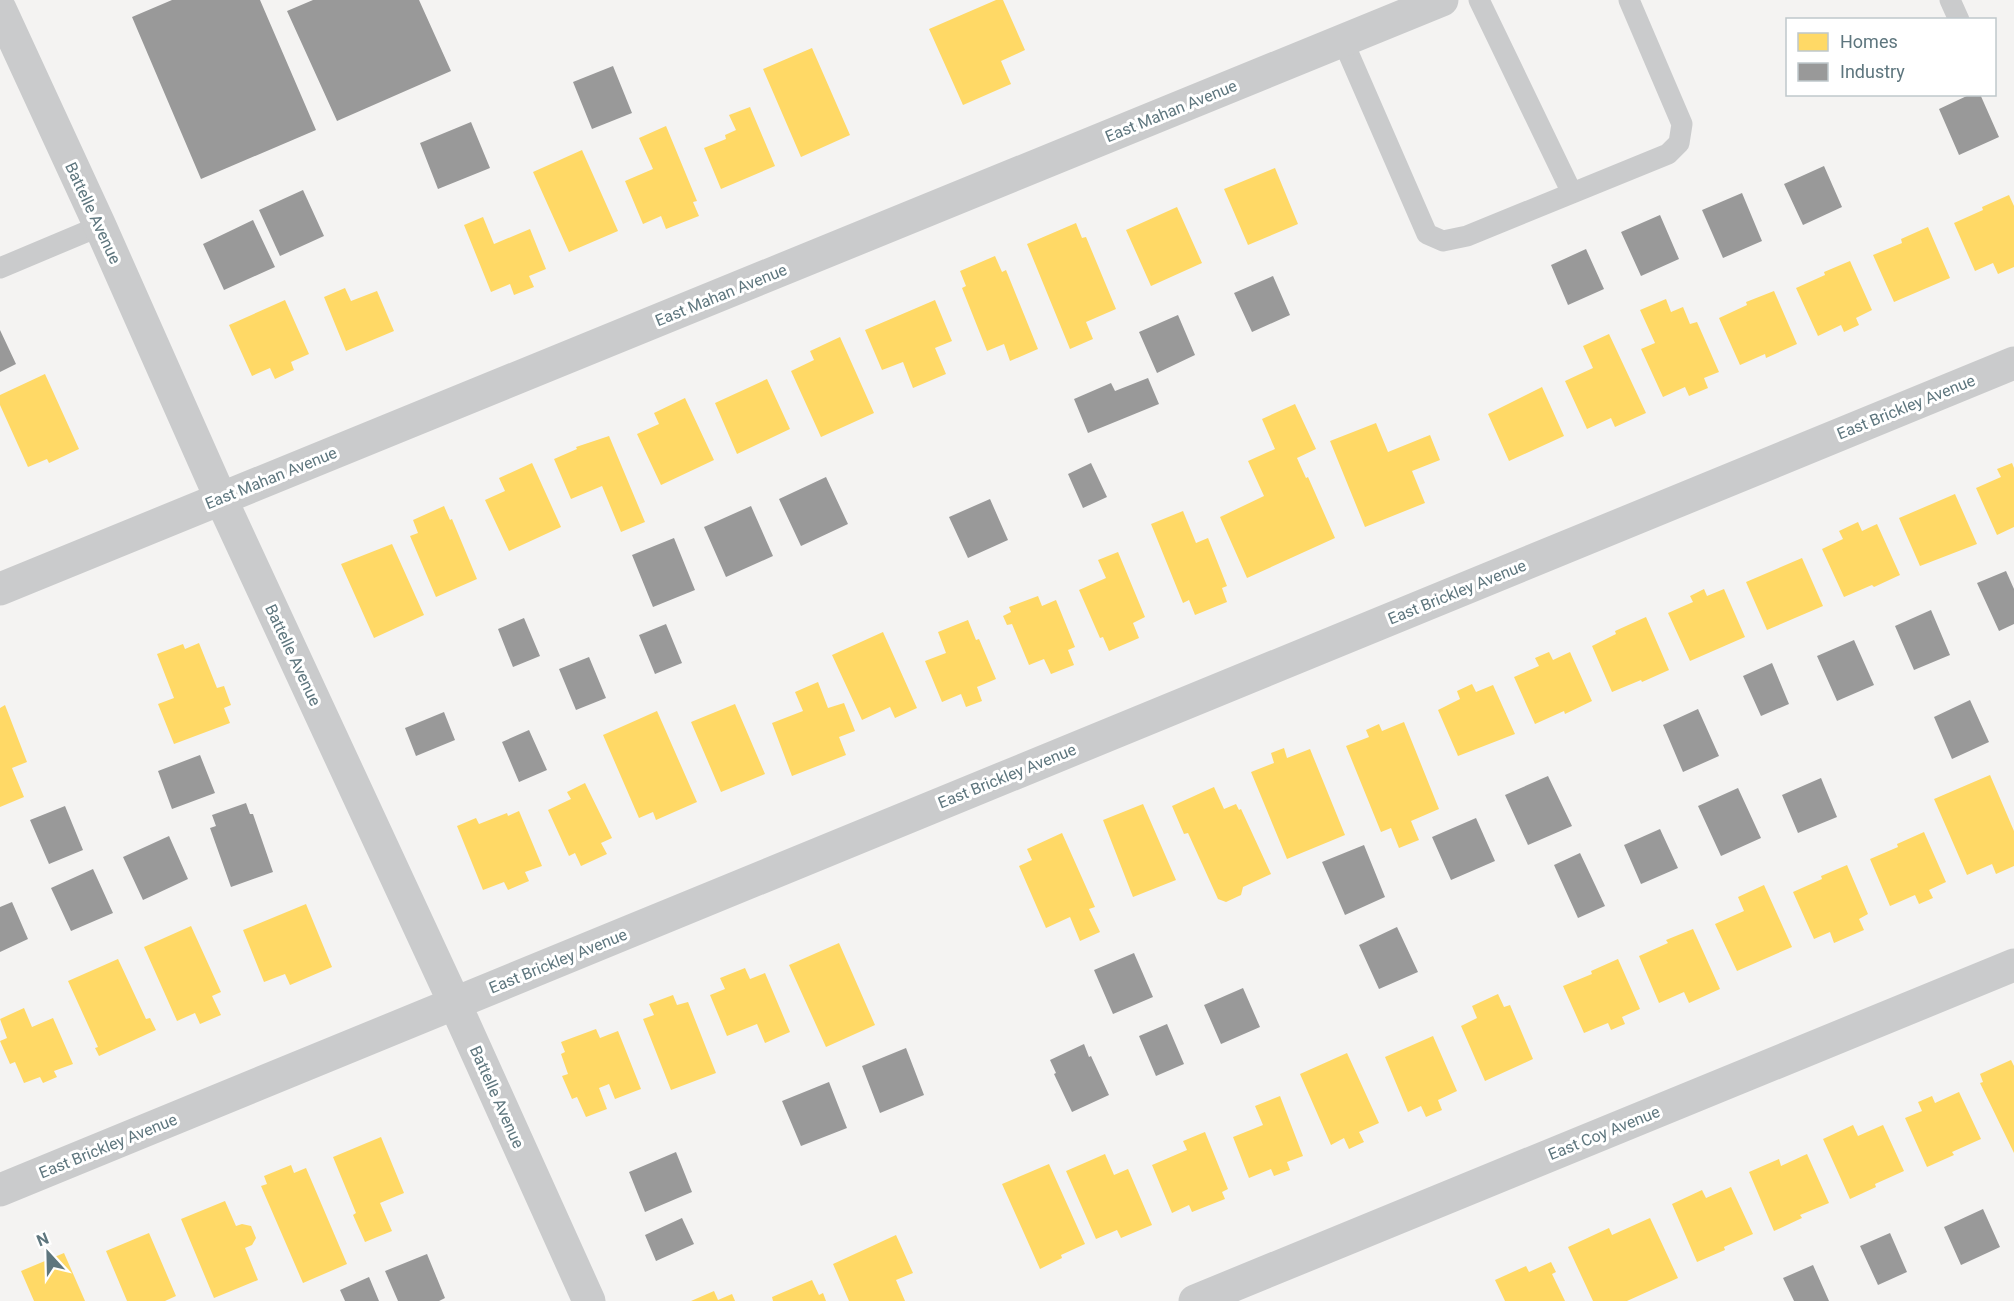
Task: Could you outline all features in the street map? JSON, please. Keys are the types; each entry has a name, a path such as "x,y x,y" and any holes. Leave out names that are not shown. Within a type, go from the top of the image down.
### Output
{"street":[{"name":"East Mahan Avenue","path":"0,589 1442,0"},
{"name":"Battelle Avenue","path":"0,9 100,226 221,499 455,1004 589,1301"},
{"name":"East Brickley Avenue","path":"0,1190 2014,363"},
{"name":"East Coy Avenue","path":"1195,1301 2014,964"}],"lane":[{"path":"1479,0 1572,193"},
{"path":"1343,41 1427,234 1443,241 1467,236 1668,154 1679,143 1682,124 1629,0"},
{"path":"1950,0 1958,18"},
{"path":"0,268 100,226"}],"building: Homes":[{"path":"996,0 1003,0 1025,50 1001,61 1011,84 963,105 929,29"},
{"path":"812,48 850,135 801,157 763,69"},
{"path":"750,107 775,166 721,189 704,148 726,139 725,135 736,130 729,115"},
{"path":"666,126 697,201 693,202 699,216 666,229 661,216 643,224 625,181 653,169 639,138"},
{"path":"582,150 618,231 569,252 533,172"},
{"path":"1275,168 1298,224 1248,245 1224,189"},
{"path":"2009,195 2014,206 2014,267 1998,274 1993,263 1975,271 1954,223"},
{"path":"1177,207 1202,263 1151,286 1126,230"},
{"path":"483,217 494,244 530,229 546,269 529,276 534,287 514,295 510,284 491,292 464,225"},
{"path":"1076,223 1082,238 1086,237 1116,309 1086,322 1093,339 1070,349 1027,244"},
{"path":"1928,227 1950,278 1894,302 1873,255 1902,243 1901,239"},
{"path":"995,256 1002,272 1006,270 1038,349 1010,361 1004,344 987,351 962,288 966,286 960,271"},
{"path":"1850,261 1872,310 1856,318 1859,325 1844,332 1841,325 1818,336 1796,288"},
{"path":"345,288 351,301 377,291 394,331 346,351 324,297"},
{"path":"1774,291 1797,344 1766,358 1765,354 1740,365 1719,318 1747,305 1746,302"},
{"path":"1666,299 1671,312 1683,307 1690,324 1697,322 1719,372 1704,378 1708,388 1689,396 1685,387 1663,397 1641,349 1655,343 1640,310"},
{"path":"285,300 309,354 291,362 294,370 275,379 270,368 252,376 229,325"},
{"path":"935,300 952,341 935,348 946,374 913,388 903,362 882,370 865,330"},
{"path":"1609,334 1646,413 1615,427 1611,418 1587,429 1565,381 1593,368 1583,346"},
{"path":"840,337 874,413 821,437 791,371 814,360 810,351"},
{"path":"45,374 79,449 49,463 47,459 28,467 0,405 0,395"},
{"path":"767,379 790,429 737,454 715,403"},
{"path":"1542,387 1564,436 1509,461 1488,414"},
{"path":"685,398 714,460 661,485 637,434 659,424 654,413"},
{"path":"1295,404 1316,449 1297,458 1335,538 1247,578 1220,517 1264,496 1248,461 1275,449 1262,419"},
{"path":"1376,423 1388,452 1430,435 1440,460 1412,471 1425,503 1365,527 1330,441"},
{"path":"609,436 645,522 621,532 602,486 571,499 554,459 577,449 576,447"},
{"path":"532,463 561,527 509,551 485,500 505,491 499,478"},
{"path":"2012,463 2014,468 2014,527 1997,535 1976,488 2001,477 1997,469"},
{"path":"1955,494 1977,544 1920,566 1899,518"},
{"path":"444,506 450,520 452,519 477,579 436,597 410,536 418,533 413,520"},
{"path":"1183,511 1196,543 1208,538 1227,586 1222,588 1227,602 1195,615 1189,600 1183,603 1151,524"},
{"path":"1858,522 1862,531 1877,524 1900,575 1844,597 1822,549 1843,539 1839,531"},
{"path":"392,544 424,615 374,638 341,564"},
{"path":"1118,552 1145,617 1133,623 1139,638 1109,651 1103,637 1100,638 1079,590 1106,578 1098,560"},
{"path":"1802,558 1823,606 1767,630 1746,582"},
{"path":"1704,589 1707,596 1724,589 1745,637 1690,661 1668,613 1693,602 1690,596"},
{"path":"1038,596 1042,606 1056,600 1075,647 1068,650 1074,665 1051,674 1044,659 1029,665 1012,624 1007,625 1003,616 1011,612 1009,607"},
{"path":"1646,617 1669,670 1612,692 1592,646 1616,634 1615,631"},
{"path":"968,620 996,679 977,687 982,701 966,707 961,694 942,702 925,661 946,653 938,632"},
{"path":"883,632 917,708 895,718 890,707 862,720 832,655"},
{"path":"199,643 217,688 224,686 231,705 224,708 230,723 174,744 158,704 174,698 157,654 183,644 185,649"},
{"path":"1549,652 1553,660 1570,652 1592,701 1565,714 1564,711 1535,724 1514,677 1539,666 1535,658"},
{"path":"818,682 828,708 844,703 855,731 839,737 846,755 792,776 772,723 803,711 795,692"},
{"path":"1472,684 1476,692 1493,685 1515,734 1458,756 1438,710 1460,699 1457,691"},
{"path":"735,704 765,774 721,792 691,722"},
{"path":"5,705 27,762 12,768 24,797 0,807 0,708"},
{"path":"657,711 697,802 656,820 653,812 639,818 603,735"},
{"path":"1404,722 1439,809 1411,821 1419,840 1399,848 1391,828 1381,832 1346,746 1369,737 1366,730 1379,724 1382,731"},
{"path":"1284,748 1287,758 1310,749 1345,835 1287,859 1251,772 1274,763 1271,753"},
{"path":"1990,775 2014,831 2014,866 1996,874 1992,864 1967,875 1934,799"},
{"path":"585,783 612,838 601,843 607,854 581,866 575,853 569,856 548,810 571,799 567,792"},
{"path":"1214,787 1224,809 1236,804 1239,810 1241,809 1271,874 1243,887 1241,895 1226,902 1218,899 1188,833 1184,834 1172,806"},
{"path":"1143,804 1176,880 1133,897 1103,820"},
{"path":"519,811 542,866 525,872 529,881 508,890 504,882 483,890 457,826 476,818 479,824 507,813 508,816"},
{"path":"1924,832 1946,882 1929,890 1933,898 1919,904 1915,895 1890,906 1870,859"},
{"path":"1062,833 1095,907 1089,909 1100,932 1080,941 1070,917 1046,928 1019,866 1032,860 1027,849"},
{"path":"1847,865 1868,914 1859,919 1864,930 1834,943 1830,932 1814,939 1793,892"},
{"path":"1764,885 1792,947 1737,971 1715,924 1744,911 1738,897"},
{"path":"306,904 332,967 290,985 285,974 264,982 243,930"},
{"path":"191,926 221,992 212,996 221,1015 200,1024 195,1013 177,1021 144,947"},
{"path":"1693,929 1720,989 1689,1003 1684,992 1659,1003 1639,956 1668,943 1666,940"},
{"path":"839,943 875,1025 826,1047 789,965"},
{"path":"118,959 146,1019 150,1018 156,1030 99,1056 95,1048 98,1047 68,981"},
{"path":"1618,959 1640,1009 1622,1017 1625,1024 1611,1030 1608,1023 1584,1033 1563,986 1592,974 1591,971"},
{"path":"745,968 750,979 765,973 790,1032 765,1043 757,1024 727,1036 710,995 725,989 720,978"},
{"path":"1498,994 1504,1007 1510,1005 1533,1059 1485,1081 1461,1026 1477,1018 1472,1006"},
{"path":"673,995 677,1005 688,1002 716,1073 671,1090 643,1019 654,1015 649,1004"},
{"path":"24,1008 32,1027 53,1018 73,1064 54,1071 57,1077 43,1083 40,1077 24,1083 15,1062 10,1064 0,1041 7,1038 0,1019"},
{"path":"596,1029 600,1038 618,1031 641,1089 615,1099 609,1084 599,1088 607,1109 586,1117 577,1097 572,1099 562,1076 568,1074 561,1054 565,1052 561,1042"},
{"path":"1433,1036 1457,1091 1438,1100 1442,1110 1426,1117 1421,1106 1408,1112 1385,1057"},
{"path":"1347,1053 1379,1123 1359,1132 1364,1142 1349,1149 1344,1138 1331,1145 1300,1074"},
{"path":"2011,1060 2014,1066 2014,1153 1980,1083 1983,1082 1980,1074"},
{"path":"1959,1092 1981,1139 1952,1152 1954,1155 1927,1167 1905,1118 1922,1111 1918,1102 1932,1096 1935,1103"},
{"path":"1280,1096 1303,1156 1287,1162 1290,1170 1274,1176 1271,1169 1249,1178 1233,1137 1263,1125 1255,1106"},
{"path":"1853,1125 1858,1136 1883,1125 1904,1171 1875,1184 1876,1187 1850,1199 1823,1139"},
{"path":"1205,1132 1228,1189 1222,1192 1225,1199 1192,1212 1189,1205 1172,1213 1152,1165 1187,1150 1183,1141"},
{"path":"381,1137 404,1193 380,1203 392,1231 365,1242 333,1157"},
{"path":"1105,1154 1114,1175 1128,1169 1152,1225 1121,1238 1117,1230 1096,1239 1066,1171"},
{"path":"1807,1154 1829,1203 1800,1215 1802,1218 1774,1231 1749,1172 1779,1159 1781,1166"},
{"path":"1049,1164 1085,1244 1061,1255 1062,1258 1040,1269 1002,1184"},
{"path":"291,1165 294,1173 306,1168 347,1264 303,1283 261,1186 267,1184 264,1176"},
{"path":"1731,1187 1753,1234 1697,1262 1672,1204 1702,1190 1706,1198"},
{"path":"225,1201 236,1226 242,1224 251,1226 256,1238 252,1245 245,1248 258,1280 214,1298 181,1219"},
{"path":"1650,1218 1678,1278 1627,1301 1593,1301 1568,1247 1609,1228 1612,1235"},
{"path":"149,1233 176,1296 165,1301 127,1301 106,1251"},
{"path":"896,1235 913,1273 896,1280 905,1301 849,1301 833,1264"},
{"path":"64,1253 85,1301 34,1301 21,1271"},
{"path":"1551,1262 1556,1272 1552,1274 1565,1301 1505,1301 1495,1280 1526,1266 1529,1272"},
{"path":"812,1280 819,1295 823,1293 826,1301 773,1301 772,1297"},
{"path":"714,1291 718,1300 732,1294 735,1301 691,1301"}],"building: Industry":[{"path":"172,0 260,0 316,130 201,179 132,17"},
{"path":"313,0 419,0 451,71 337,121 287,11"},
{"path":"613,66 632,113 592,129 573,82"},
{"path":"1967,96 1981,96 1999,137 1959,155 1939,109"},
{"path":"471,122 490,168 438,189 420,143"},
{"path":"1824,166 1842,207 1803,225 1784,184"},
{"path":"303,190 324,236 280,256 259,210"},
{"path":"1742,193 1762,241 1723,258 1702,210"},
{"path":"1660,215 1679,259 1641,276 1621,232"},
{"path":"253,220 275,267 224,290 203,244"},
{"path":"1586,249 1604,289 1568,305 1551,265"},
{"path":"1273,276 1290,315 1252,332 1234,293"},
{"path":"1178,315 1195,355 1157,373 1139,332"},
{"path":"0,330 16,364 0,372"},
{"path":"1148,378 1159,404 1088,433 1074,399 1111,383 1115,391"},
{"path":"1091,463 1107,497 1083,508 1068,474"},
{"path":"826,477 848,524 801,546 779,499"},
{"path":"990,499 1008,540 968,558 949,517"},
{"path":"751,506 773,556 726,577 704,527"},
{"path":"674,538 695,590 653,607 632,555"},
{"path":"2006,571 2014,589 2014,624 1999,631 1977,583"},
{"path":"1931,610 1950,655 1914,670 1895,626"},
{"path":"524,618 540,656 513,667 498,629"},
{"path":"666,624 682,663 655,674 639,635"},
{"path":"1854,640 1874,685 1837,701 1817,656"},
{"path":"589,657 606,698 576,710 559,669"},
{"path":"1772,663 1789,704 1761,716 1743,676"},
{"path":"1970,700 1989,742 1952,759 1934,717"},
{"path":"1698,709 1719,756 1683,772 1663,725"},
{"path":"444,712 455,740 416,756 405,728"},
{"path":"529,730 547,770 519,782 502,742"},
{"path":"200,755 215,793 172,809 158,771"},
{"path":"1548,776 1572,826 1528,845 1505,795"},
{"path":"1821,778 1837,817 1798,833 1782,795"},
{"path":"1738,788 1761,838 1721,856 1698,806"},
{"path":"246,803 250,814 253,814 273,872 231,887 210,828 216,826 212,815"},
{"path":"65,806 83,850 49,864 30,820"},
{"path":"1476,818 1495,861 1451,880 1432,837"},
{"path":"1660,829 1678,868 1641,884 1624,845"},
{"path":"169,836 188,879 143,900 123,857"},
{"path":"1364,845 1385,897 1345,915 1322,862"},
{"path":"1580,853 1605,906 1578,918 1554,865"},
{"path":"93,869 113,913 71,931 51,888"},
{"path":"12,902 28,939 0,952 0,907"},
{"path":"1397,927 1418,972 1379,989 1359,945"},
{"path":"1134,953 1153,997 1113,1014 1094,970"},
{"path":"1243,988 1260,1027 1221,1044 1204,1005"},
{"path":"1167,1024 1184,1064 1156,1076 1139,1036"},
{"path":"1084,1044 1109,1095 1072,1112 1050,1060"},
{"path":"906,1048 924,1095 880,1113 862,1066"},
{"path":"829,1082 847,1128 801,1146 782,1101"},
{"path":"676,1152 692,1192 645,1212 629,1172"},
{"path":"1983,1209 2000,1247 1961,1265 1944,1227"},
{"path":"682,1218 694,1244 656,1261 645,1235"},
{"path":"1890,1233 1907,1272 1878,1285 1860,1246"},
{"path":"427,1254 445,1298 439,1301 398,1301 385,1271"},
{"path":"1813,1265 1829,1301 1794,1301 1783,1278"},
{"path":"369,1277 379,1301 345,1301 340,1290"}]}
